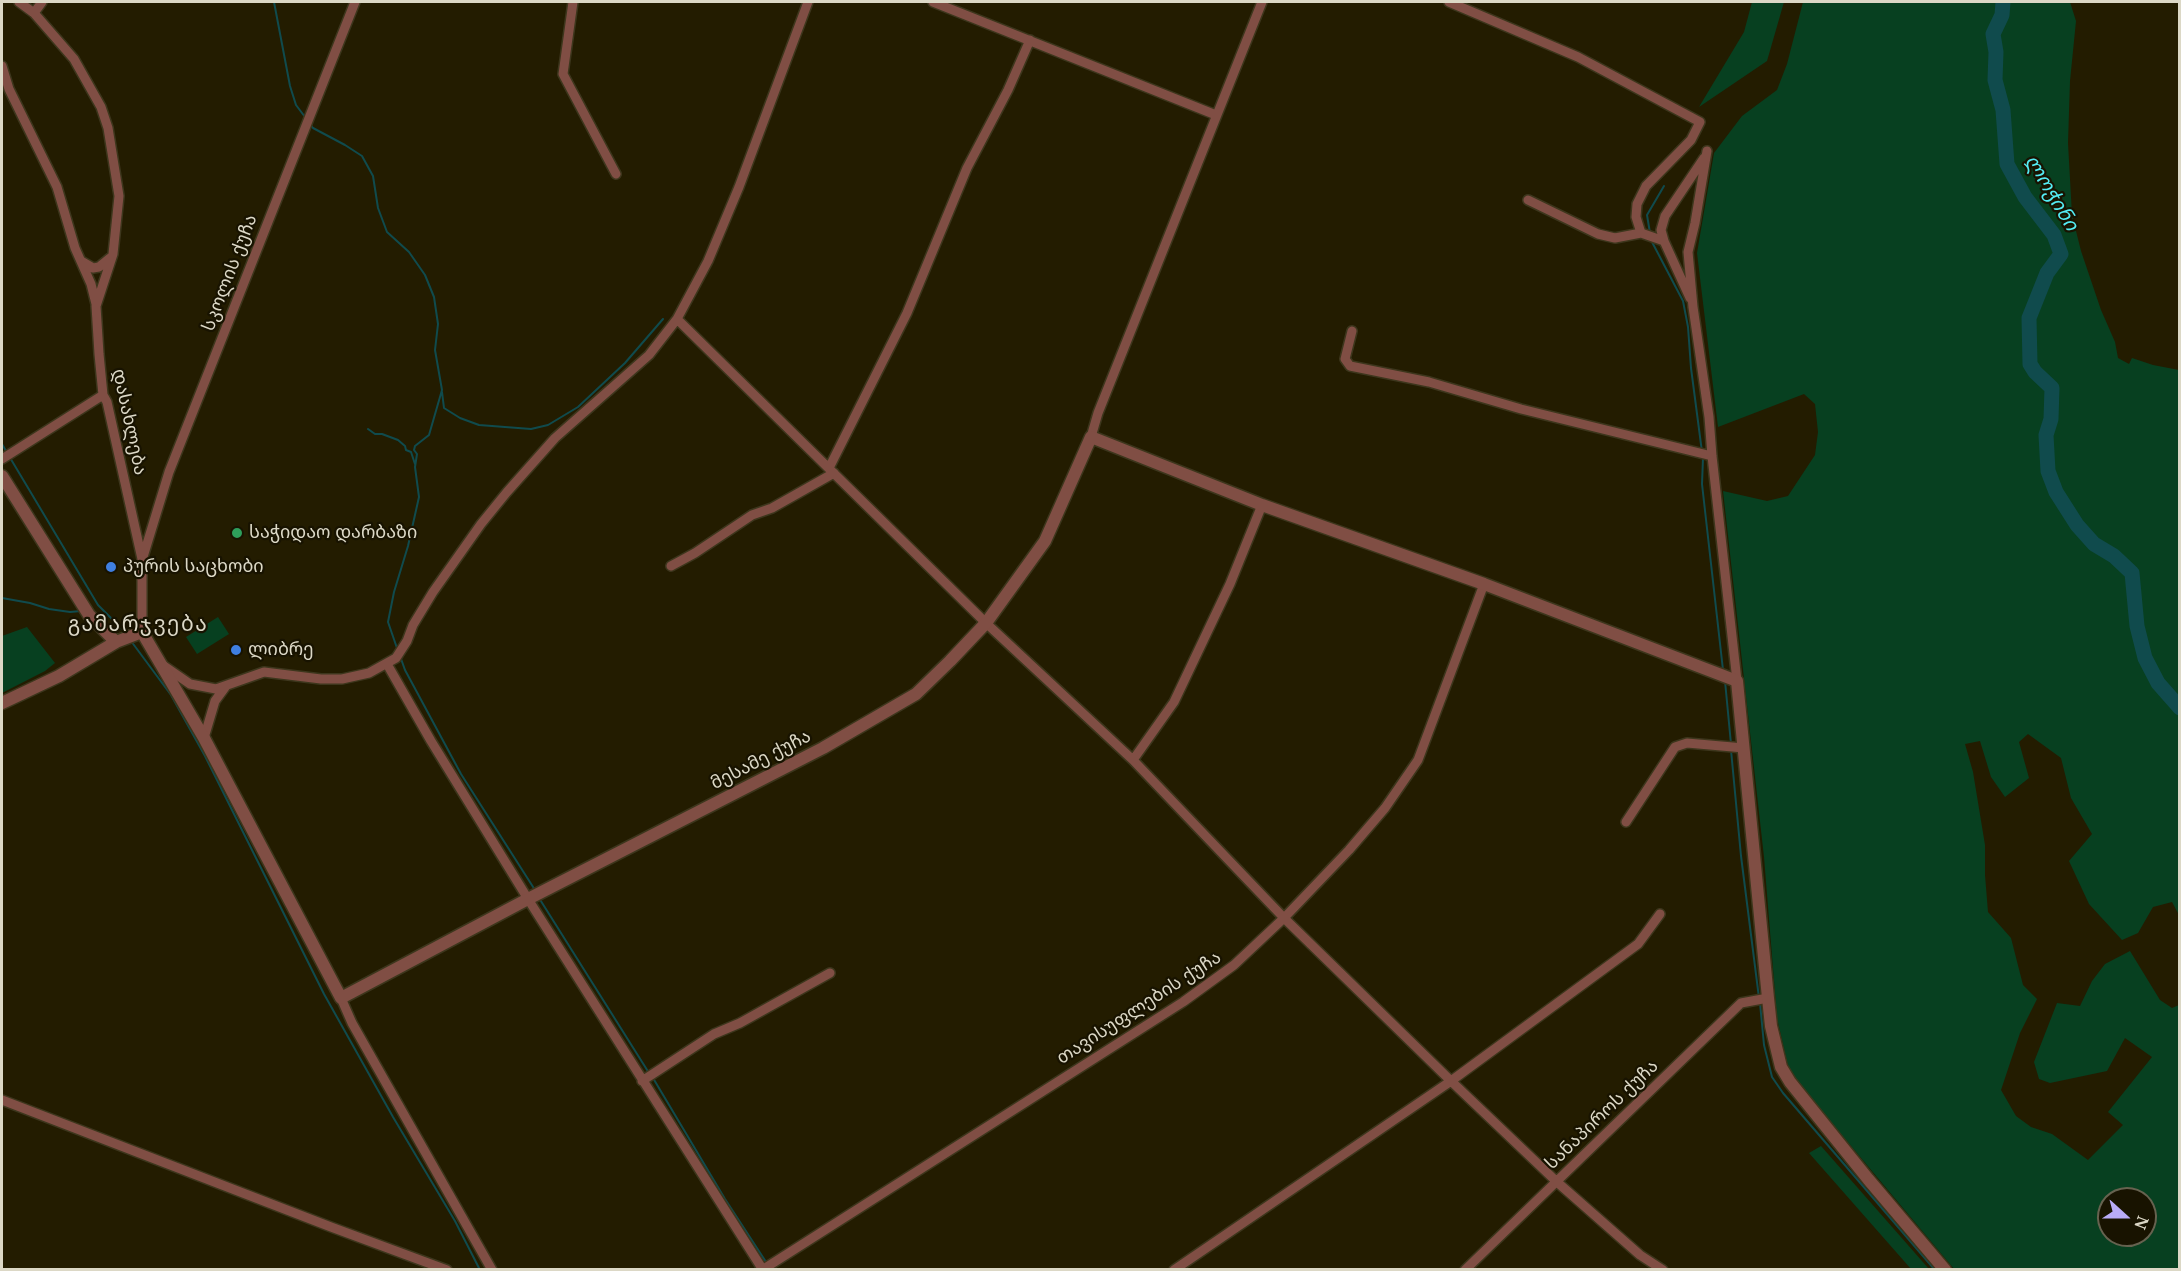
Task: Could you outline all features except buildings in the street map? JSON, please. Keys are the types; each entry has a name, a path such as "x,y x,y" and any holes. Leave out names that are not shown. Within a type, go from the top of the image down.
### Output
{"street":[{"name":"დასახლება","path":"19,2 34,12 74,59 101,107 108,128 119,196 113,254 96,306 99,354 103,395 107,402 142,559"},
{"path":"34,12 42,2"},
{"name":"სკოლის ქუჩა","path":"142,559 169,472 355,2"},
{"path":"573,2 563,74 616,174"},
{"path":"162,665 190,684 216,689 264,672 342,680 369,673 396,658 412,625 433,592 481,524 507,492 555,438 649,355 676,319 708,261 739,187 808,2"},
{"path":"933,2 1216,115"},
{"path":"1262,2 1098,413 1091,436 1262,505 1484,584 1737,681"},
{"path":"1449,2 1578,57 1701,122 1691,140 1643,192 1637,204 1636,218 1641,233"},
{"path":"671,566 695,554 752,515 772,508 832,470 907,313 967,168 1008,90 1030,40"},
{"path":"2,66 9,89 57,188 75,248 91,284 96,306"},
{"path":"1694,307 1664,242 1661,230 1665,216 1707,151 1688,252 1709,417 1768,998 1776,1048 1781,1067 1790,1082 1868,1179 1945,1269"},
{"path":"1528,200 1598,234 1615,238 1641,233 1664,242"},
{"path":"81,260 93,268 99,267 107,263 113,254"},
{"path":"676,319 986,623 1133,760 1284,918 1451,1081 1557,1182 1640,1254 1663,1269"},
{"path":"1352,331 1345,359 1350,366 1429,382 1521,410 1712,456"},
{"path":"2,459 103,395"},
{"name":"მესამე ქუჩა","path":"341,998 528,899 723,800 868,723 916,694 986,623 1045,541 1091,436"},
{"path":"2,476 89,615 116,642"},
{"path":"1133,760 1174,702 1230,584 1262,505"},
{"path":"142,559 142,632 204,738 352,1023 492,1269"},
{"name":"თავისუფლების ქუჩა","path":"762,1269 1183,1002 1234,965 1284,918 1350,850 1385,808 1418,760 1484,584"},
{"path":"2,703 59,676 116,642 142,632"},
{"path":"387,664 431,741 528,899 762,1269"},
{"path":"204,738 215,701 226,686"},
{"path":"1626,822 1675,747 1687,743 1744,748"},
{"path":"1174,1269 1451,1081 1638,944 1660,914"},
{"path":"642,1081 714,1034 740,1023 830,972"},
{"name":"სანაპიროს ქუჩა","path":"1466,1269 1741,1003 1768,998"},
{"path":"2,1100 331,1227 447,1269"}],"green space":[{"path":"1752,2 1784,2 1767,61 1699,107 1744,32"},
{"path":"1803,2 2070,2 2076,21 2070,81 2068,143 2072,215 2081,251 2101,310 2115,342 2118,358 2129,364 2132,358 2179,370 2179,915 2172,902 2153,907 2138,933 2122,940 2089,904 2069,861 2092,834 2071,798 2061,758 2028,734 2019,742 2029,778 2005,797 1991,777 1980,741 1965,744 1973,772 1985,845 1988,912 2011,938 2023,985 2037,999 2020,1033 2001,1090 2016,1116 2031,1127 2052,1134 2088,1160 2123,1125 2108,1112 2152,1057 2125,1038 2107,1071 2050,1083 2039,1079 2034,1062 2057,1003 2080,1006 2092,981 2105,964 2130,951 2160,1000 2172,1008 2179,1005 2179,1269 1954,1269 1799,1084 1788,1066 1777,1018 1764,857 1723,491 1767,501 1788,496 1815,455 1818,432 1815,404 1804,394 1718,427 1697,253 1714,153 1742,116 1777,90 1787,64"},
{"path":"218,617 229,634 197,654 186,637"},
{"path":"27,627 55,663 45,671 2,693 2,636"},
{"path":"1821,1146 1929,1269 1911,1269 1809,1153"}],"waterway":[{"path":"274,2 290,86 296,105 305,117"},
{"name":"ლოჭინი","path":"2003,2 2002,15 1993,34 1996,52 1995,80 2003,110 2007,164 2025,197 2054,235 2061,254 2047,273 2029,318 2030,364 2052,388 2051,419 2046,435 2048,471 2056,492 2077,525 2094,544 2114,556 2132,573 2137,626 2145,658 2158,683 2180,708"},
{"path":"310,124 313,128 362,156 373,176 378,208 387,232 409,252 425,275 434,297 438,324 435,350 442,390 429,435 415,446 414,450 417,454 415,467 419,497 388,622 398,651"},
{"path":"1650,233 1647,215 1664,186"},
{"path":"1652,242 1683,301 1702,452"},
{"path":"442,392 444,408 460,418 479,425 531,429 548,425 578,407 625,363 663,319"},
{"path":"368,429 375,434 398,440 406,450 411,452 415,464"},
{"path":"2,444 6,451"},
{"path":"9,456 98,605 126,633"},
{"path":"1703,458 1702,484 1723,670"},
{"path":"2,598 49,609 81,611"},
{"path":"131,641 171,695 205,756 324,994 455,1221 480,1270"},
{"path":"400,656 405,670 461,774 535,890"},
{"path":"1725,681 1731,744"},
{"path":"1731,750 1741,856 1759,998"},
{"path":"539,898 649,1073"},
{"path":"1760,1003 1764,1045 1772,1077 1783,1093 1935,1270"},
{"path":"653,1078 725,1199 768,1265"}],"place":[{"name":"საჭიდაო დარბაზი","path":"237,533"},
{"name":"პურის საცხობი","path":"111,567"},
{"name":"ლიბრე","path":"236,650"}],"district":[{"name":"გამარჯვება","path":"138,625"}]}
